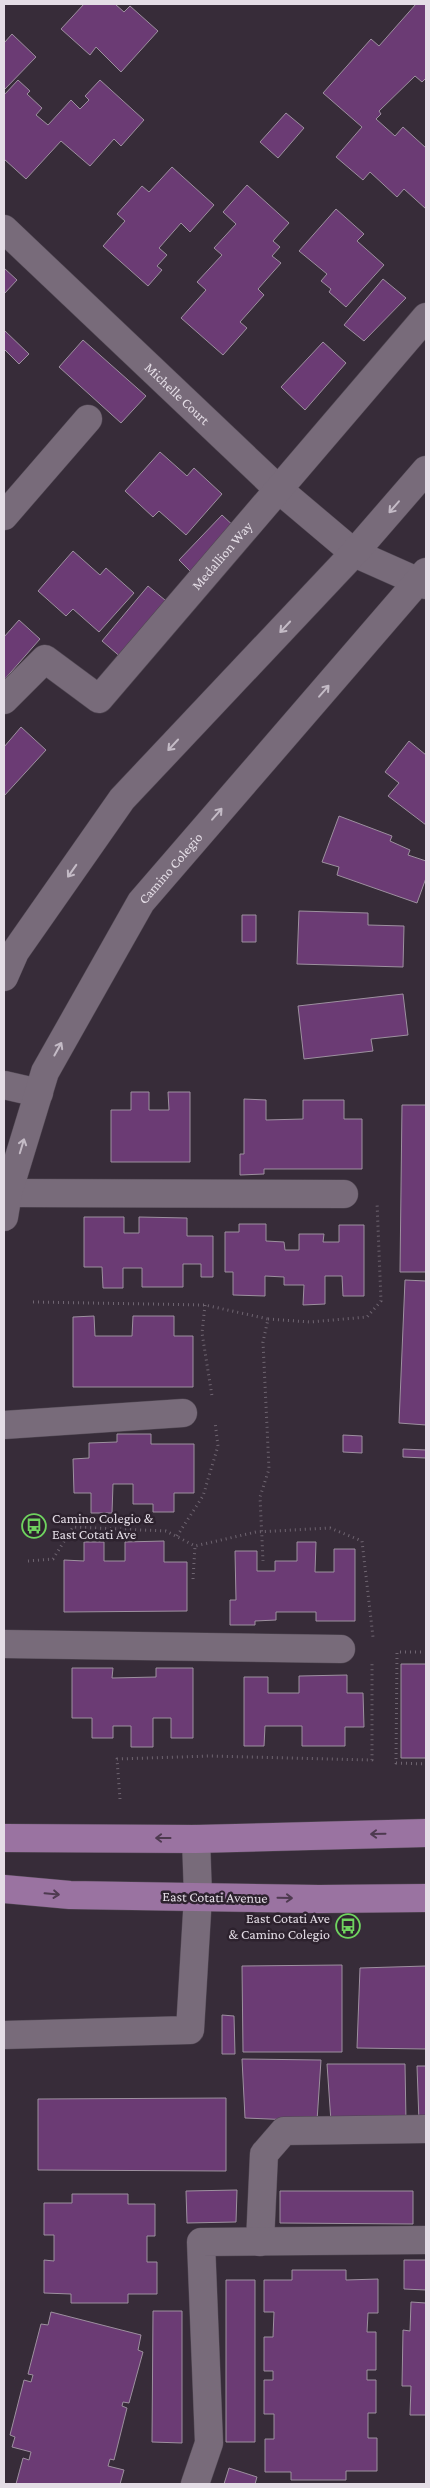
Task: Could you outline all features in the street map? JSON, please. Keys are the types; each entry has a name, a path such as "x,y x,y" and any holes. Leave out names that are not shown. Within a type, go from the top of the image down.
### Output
{"main road":[{"path":"4,1838 196,1838 426,1833"},
{"name":"East Cotati Avenue","path":"4,1889 70,1895 319,1899 426,1898"}],"street":[{"name":"Michelle Court","path":"4,229 277,488 354,554 424,580"},
{"name":"Medallion Way","path":"4,700 45,658 99,699 277,488 426,317"},
{"path":"4,516 88,419"},
{"path":"4,977 15,952 122,799 354,554 426,470"},
{"name":"Camino Colegio","path":"6,1205 46,1072 141,902 424,580"},
{"path":"4,1085 39,1093"},
{"path":"6,1205 344,1194"},
{"path":"4,1425 183,1413"},
{"path":"4,1644 341,1649"},
{"path":"4,2036 190,2030 198,1896 196,1838"},
{"path":"260,2242 264,2154 284,2131 426,2129"},
{"path":"195,2484 209,2443 201,2242 426,2240"}],"path":[{"path":"33,1302 205,1305 268,1319 310,1322 367,1317 381,1301 376,1190 344,1194"},
{"path":"263,1562 260,1496 269,1470 262,1342 268,1319"},
{"path":"193,1579 195,1546"},
{"path":"426,1652 397,1652 396,1763 426,1764"}],"building":[{"path":"84,4 115,4 124,12 130,6 158,31 121,72 96,47 90,55 61,29"},
{"path":"416,4 426,4 426,78 422,82 415,76 379,111 381,114 376,119 395,136 403,127 426,148 426,209 404,189 397,197 370,172 363,180 336,157 362,127 323,93 371,39 379,46"},
{"path":"12,34 36,57 4,90 4,43"},
{"path":"18,80 30,91 27,94 42,108 36,115 48,125 71,100 80,109 89,100 85,96 100,80 144,120 121,146 114,139 90,166 61,141 26,179 4,159 4,95"},
{"path":"286,113 304,128 278,158 260,142"},
{"path":"172,167 214,205 190,232 181,223 159,248 167,255 157,266 162,270 148,286 103,246 125,221 117,214 142,186 149,192"},
{"path":"247,185 289,223 273,241 280,247 272,256 281,263 258,289 264,295 240,322 247,328 223,355 181,318 206,290 197,282 222,255 214,248 236,224 223,212"},
{"path":"336,209 364,234 357,241 384,265 346,307 329,292 331,289 321,281 327,274 299,251"},
{"path":"4,268 17,280 4,294"},
{"path":"383,279 406,298 364,341 344,325"},
{"path":"4,330 29,354 19,364 4,349"},
{"path":"83,340 146,396 121,423 59,367"},
{"path":"323,342 346,363 305,410 281,387"},
{"path":"160,452 187,476 194,468 222,494 186,535 159,511 153,517 125,491"},
{"path":"222,515 239,531 195,576 179,560"},
{"path":"73,551 100,575 106,568 134,593 99,632 73,609 66,616 38,591"},
{"path":"148,586 171,605 123,659 102,641"},
{"path":"19,620 40,639 4,680 4,637"},
{"path":"21,727 46,750 4,796 4,747"},
{"path":"409,741 426,755 426,825 388,796 399,783 385,772"},
{"path":"339,816 392,836 390,841 410,850 408,855 426,861 426,878 417,903 337,875 339,867 322,862"},
{"path":"299,911 368,913 368,925 404,926 403,967 297,964"},
{"path":"242,915 256,915 256,942 242,942"},
{"path":"403,994 408,1035 371,1039 373,1051 304,1059 298,1006"},
{"path":"131,1092 149,1092 149,1110 169,1110 168,1092 190,1092 190,1162 111,1162 111,1110 131,1110"},
{"path":"244,1099 266,1100 266,1120 303,1119 303,1100 344,1100 344,1119 362,1119 362,1169 264,1169 264,1174 240,1175 240,1154 244,1154"},
{"path":"402,1105 426,1105 426,1272 400,1272"},
{"path":"84,1217 124,1217 124,1233 139,1233 139,1217 187,1218 187,1236 213,1236 213,1277 201,1277 201,1264 183,1264 183,1287 142,1287 142,1268 123,1268 123,1288 103,1288 102,1267 84,1267"},
{"path":"239,1224 266,1224 266,1241 284,1242 285,1250 299,1250 299,1234 324,1234 323,1242 339,1242 339,1225 364,1225 364,1296 343,1296 342,1276 325,1276 325,1304 303,1305 304,1285 284,1285 284,1277 265,1276 265,1296 233,1295 233,1272 225,1272 225,1232 239,1232"},
{"path":"405,1280 426,1281 426,1425 399,1423"},
{"path":"94,1316 95,1336 132,1336 133,1316 174,1316 174,1336 193,1336 193,1387 73,1387 73,1317"},
{"path":"117,1434 151,1434 151,1444 194,1444 194,1493 174,1493 174,1512 153,1512 153,1504 133,1504 133,1484 113,1484 112,1513 91,1513 91,1493 74,1493 73,1459 89,1458 89,1443 117,1442"},
{"path":"343,1435 362,1436 362,1453 343,1452"},
{"path":"403,1449 426,1450 426,1458 403,1457"},
{"path":"164,1541 164,1562 187,1562 187,1611 64,1612 64,1560 84,1561 84,1542 104,1542 104,1561 125,1561 125,1542"},
{"path":"297,1542 316,1542 315,1572 334,1572 334,1549 355,1549 355,1621 316,1621 316,1612 276,1612 276,1620 255,1621 255,1625 230,1625 230,1600 236,1600 235,1551 257,1551 257,1571 275,1571 275,1561 297,1561"},
{"path":"401,1664 426,1664 426,1758 401,1758"},
{"path":"72,1668 113,1668 112,1678 156,1677 156,1668 193,1668 193,1738 171,1738 171,1718 153,1718 153,1747 131,1747 131,1726 113,1726 113,1738 92,1738 92,1718 72,1718"},
{"path":"347,1675 347,1693 363,1693 364,1727 345,1727 345,1746 302,1746 302,1726 265,1726 264,1746 244,1746 244,1677 268,1677 268,1693 299,1693 299,1676"},
{"path":"342,1965 342,2052 243,2052 242,1966"},
{"path":"426,1966 426,2049 357,2048 360,1968"},
{"path":"222,2015 234,2016 235,2054 222,2054"},
{"path":"242,2059 321,2060 317,2121 245,2118"},
{"path":"327,2064 405,2064 406,2122 331,2122"},
{"path":"417,2066 426,2066 426,2122 419,2122"},
{"path":"226,2098 226,2171 38,2170 38,2099"},
{"path":"237,2190 236,2222 187,2223 186,2191"},
{"path":"280,2191 413,2191 413,2224 280,2223"},
{"path":"72,2194 128,2194 128,2204 155,2204 155,2236 147,2236 147,2262 157,2262 157,2294 128,2294 128,2303 71,2303 71,2294 44,2293 44,2260 54,2261 54,2235 44,2235 44,2203 72,2203"},
{"path":"404,2260 426,2260 426,2290 404,2289"},
{"path":"292,2270 346,2270 346,2280 378,2279 378,2313 368,2313 367,2332 376,2332 376,2370 367,2370 367,2380 376,2380 376,2413 368,2413 368,2438 377,2438 377,2471 346,2471 346,2480 291,2480 291,2472 265,2472 265,2439 274,2439 274,2414 264,2414 264,2380 273,2380 273,2371 264,2371 264,2337 273,2337 274,2312 264,2312 264,2280 292,2280"},
{"path":"226,2280 255,2280 255,2442 226,2442"},
{"path":"411,2302 426,2303 426,2415 410,2415 411,2386 402,2386 403,2330 410,2331"},
{"path":"153,2311 182,2311 182,2443 152,2442"},
{"path":"51,2312 141,2335 138,2350 143,2352 129,2403 123,2402 122,2406 127,2408 114,2460 110,2459 108,2466 124,2470 120,2484 16,2484 23,2458 29,2460 31,2452 12,2447 15,2437 10,2435 24,2380 31,2382 33,2375 28,2374 41,2324 48,2325"},
{"path":"229,2468 257,2477 255,2484 224,2484"}],"place":[{"name":"Camino Colegio & East Cotati Ave","path":"34,1526"},
{"name":"East Cotati Ave & Camino Colegio","path":"348,1926"}]}
